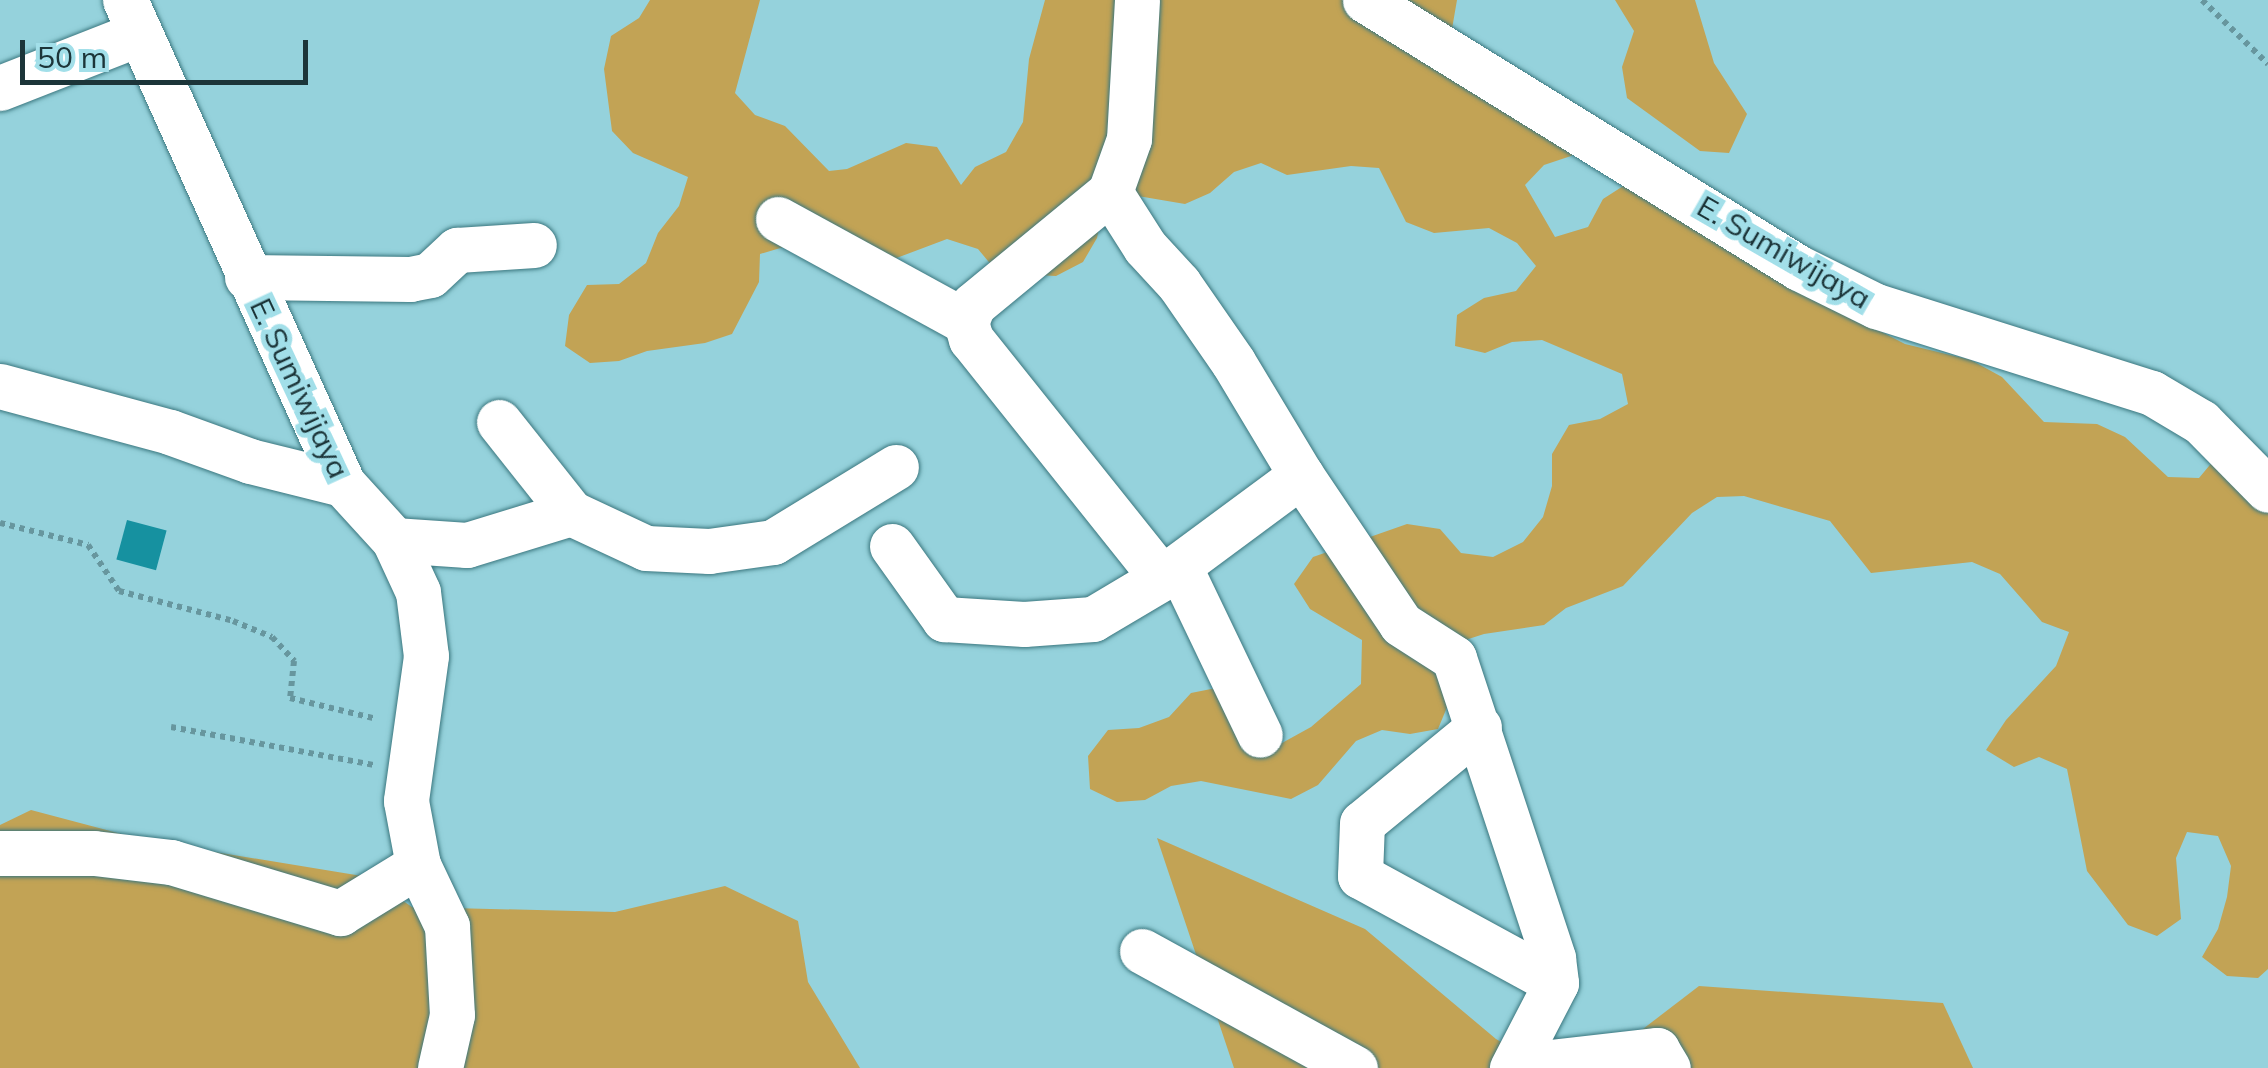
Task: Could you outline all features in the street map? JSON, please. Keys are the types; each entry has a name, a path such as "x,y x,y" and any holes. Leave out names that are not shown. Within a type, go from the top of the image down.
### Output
{"street":[{"path":"1138,0 1129,139 1110,192 973,305 966,322 971,339 1170,572 1260,735"},
{"name":"E. Sumiwijaya","path":"1365,0 1830,284 1876,306 2152,393 2201,422 2268,490"},
{"path":"0,88 132,17"},
{"name":"E. Sumiwijaya","path":"132,17 343,484 394,540 418,592 426,656 409,772 408,824 418,865 447,926 453,976 452,1015 442,1067"},
{"path":"1110,192 1234,362 1300,475 1400,624 1454,658 1553,958 1556,984 1516,1062 1540,1063 1657,1050 1668,1068"},
{"path":"778,219 966,322"},
{"path":"248,277 410,279 430,275 457,250 534,244"},
{"path":"0,386 170,432 250,461 343,484"},
{"path":"499,422 571,514 646,548 709,551 772,542 896,466"},
{"path":"892,546 944,619 1024,624 1092,619 1170,572 1300,475"},
{"path":"394,540 467,545 571,514"},
{"path":"1479,727 1362,823 1360,876 1556,984"},
{"path":"0,854 94,853 172,862 340,913 418,865"},
{"path":"1142,952 1354,1068"}],"path":[{"path":"2202,0 2268,64"},
{"path":"0,523 88,545 120,591 234,621 272,637 294,661 289,691 294,702 418,728"},
{"path":"171,727 409,772"}],"shaded area":[{"path":"650,0 760,0 735,93 755,115 785,126 829,171 847,169 906,143 937,147 961,185 975,167 1006,152 1023,122 1029,59 1045,0 1457,0 1448,52 1594,139 1571,156 1544,165 1525,185 1555,237 1588,227 1603,199 1631,181 1876,329 1905,344 1971,360 2002,377 2044,422 2097,424 2125,437 2168,477 2199,478 2214,460 2268,490 2268,969 2258,978 2227,976 2202,957 2218,929 2227,897 2231,866 2218,836 2187,832 2176,858 2181,919 2157,936 2128,925 2087,871 2067,769 2039,757 2014,767 1986,750 2006,720 2056,666 2069,632 2042,622 2000,574 1972,562 1871,573 1830,521 1744,496 1717,497 1692,513 1623,586 1566,608 1544,625 1484,634 1456,643 1450,700 1438,729 1410,734 1382,730 1356,741 1318,785 1291,799 1201,781 1171,786 1145,800 1117,802 1090,789 1088,756 1108,730 1139,728 1169,717 1191,693 1221,687 1252,739 1282,743 1311,727 1361,684 1362,640 1310,609 1294,584 1313,557 1407,524 1440,529 1461,553 1493,557 1523,542 1543,517 1552,486 1552,454 1569,425 1600,419 1628,404 1622,374 1542,340 1512,342 1485,353 1455,346 1457,315 1484,298 1516,291 1536,266 1517,243 1489,228 1434,233 1406,222 1379,168 1351,166 1287,175 1261,163 1234,172 1210,193 1185,204 1126,194 1103,209 1097,238 1083,262 1056,276 998,273 978,249 947,239 870,268 787,246 760,254 759,282 732,334 705,343 647,351 619,361 590,363 565,346 569,315 587,285 619,284 646,263 658,233 679,206 688,177 633,153 612,131 604,69 611,36 639,18"},
{"path":"1615,0 1695,0 1714,63 1747,114 1729,153 1700,151 1627,98 1622,67 1634,31"},
{"path":"31,810 148,841 368,877 412,907 615,912 725,886 798,921 808,982 860,1068 0,1068 0,825"},
{"path":"1157,838 1365,929 1496,1039 1545,1068 1234,1068"},
{"path":"1699,986 1943,1003 1973,1068 1592,1068"}],"water":[{"path":"127,520 167,531 156,570 116,560"}]}
